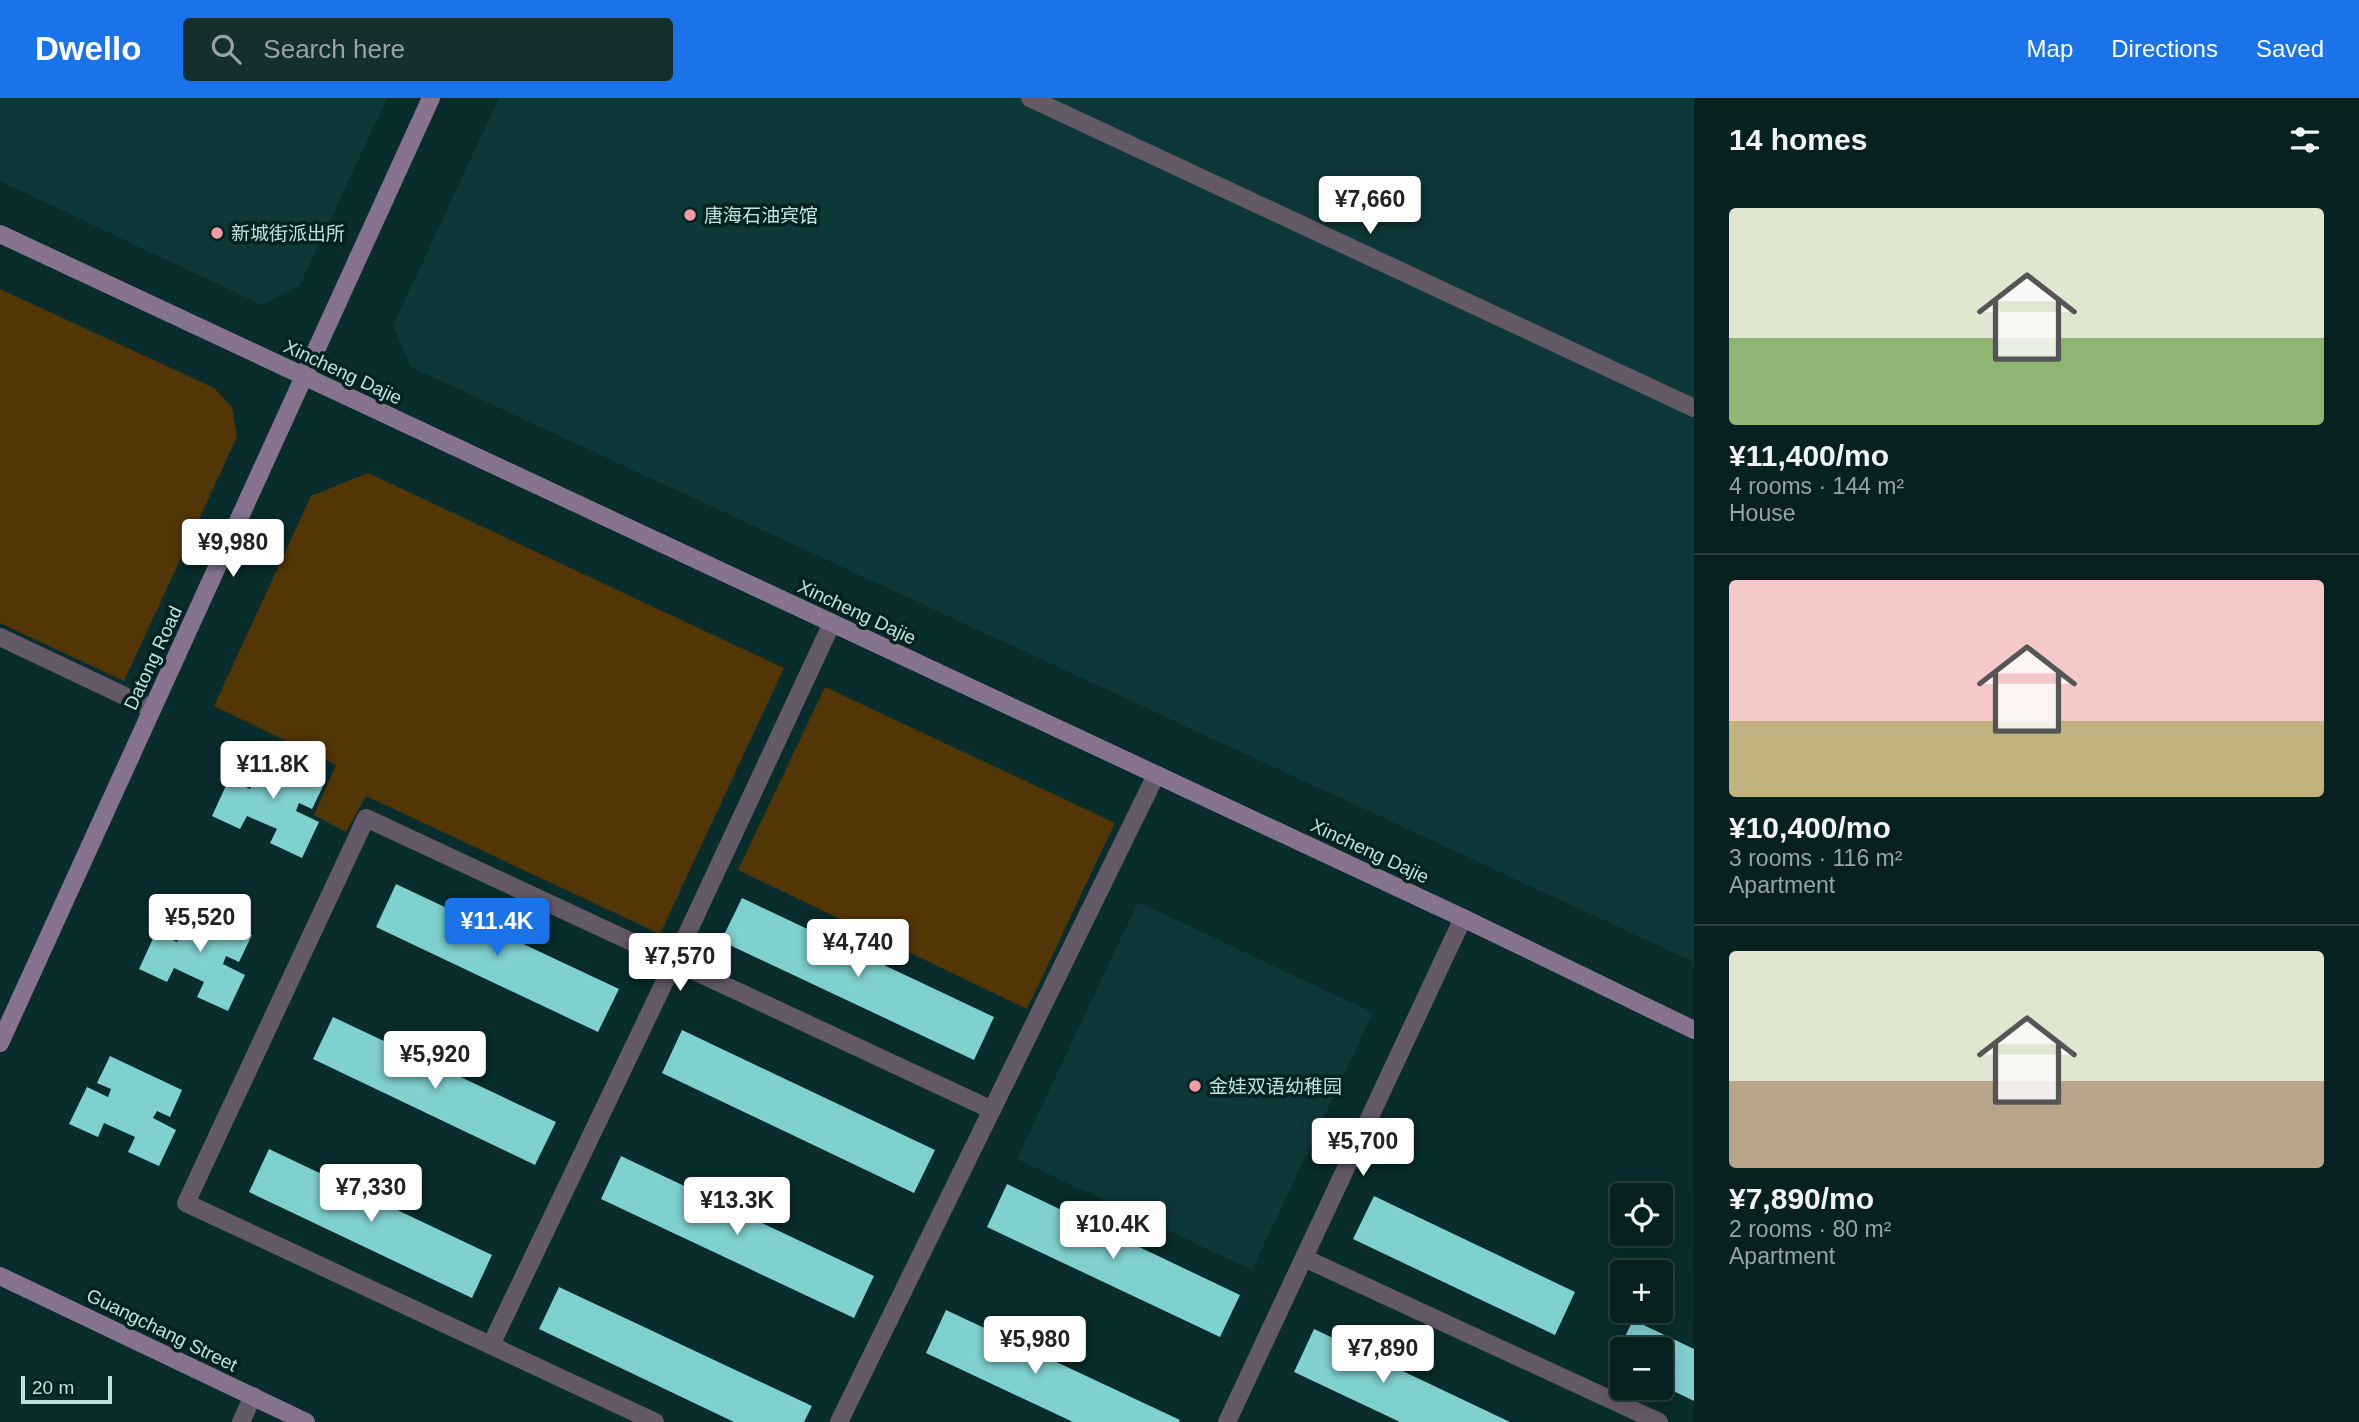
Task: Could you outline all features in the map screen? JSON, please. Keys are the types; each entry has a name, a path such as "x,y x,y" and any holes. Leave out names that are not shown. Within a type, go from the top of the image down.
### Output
{"main road":[{"name":"Datong Road","path":"0,1044 431,98"},
{"name":"Xincheng Dajie","path":"0,234 1463,918 1694,1030"},
{"name":"Guangchang Street","path":"0,1276 306,1422"}],"street":[{"path":"1030,98 1694,408"},
{"path":"491,1345 832,623"},
{"path":"0,636 152,709"},
{"path":"839,1422 1156,775"},
{"path":"655,1422 186,1203 366,818 992,1110"},
{"path":"1227,1422 1463,918"},
{"path":"1304,1258 1659,1422"},
{"path":"240,1422 253,1396"}],"shaded area":[{"name":"新城街派出所","path":"0,98 387,98 300,285 262,305 0,181"},
{"path":"499,98 1694,98 1694,962 411,367 393,326"},
{"path":"0,289 214,388 232,407 237,437 124,681 0,623"},
{"path":"368,473 784,668 660,934 366,796 346,832 314,815 336,765 214,706 311,496"},
{"path":"825,687 1115,823 1027,1009 738,870"},
{"name":"金娃双语幼稚园","path":"1138,902 1373,1013 1252,1270 1017,1159"}],"building":[{"path":"253,748 325,782 312,809 299,803 296,811 319,822 302,858 270,843 277,829 247,816 240,829 212,816 229,779 250,789 254,782 240,775"},
{"path":"396,884 619,989 598,1032 376,927"},
{"path":"742,898 994,1017 974,1060 721,941"},
{"path":"179,901 252,935 239,962 226,956 223,964 245,975 228,1011 197,997 204,982 174,968 167,982 139,969 156,932 177,942 181,935 167,928"},
{"path":"333,1017 556,1122 535,1165 313,1059"},
{"path":"682,1030 935,1150 914,1193 662,1073"},
{"path":"110,1056 182,1090 170,1117 157,1111 153,1118 176,1130 159,1166 128,1152 135,1137 104,1123 98,1137 69,1124 87,1087 108,1097 111,1089 97,1083"},
{"path":"269,1149 492,1255 472,1298 249,1192"},
{"path":"621,1156 874,1276 854,1318 601,1199"},
{"path":"1007,1184 1240,1295 1220,1337 987,1227"},
{"path":"1374,1196 1575,1292 1555,1335 1353,1239"},
{"path":"559,1287 812,1406 804,1422 734,1422 539,1329"},
{"path":"946,1310 1180,1420 1073,1422 926,1353"},
{"path":"1632,1323 1639,1323 1669,1337 1625,1337"},
{"path":"1314,1329 1510,1422 1400,1422 1294,1372"},
{"path":"1673,1339 1694,1349 1694,1401 1673,1391"}],"place":[{"name":"唐海石油宾馆","path":"690,215"},
{"name":"新城街派出所","path":"217,233"},
{"name":"金娃双语幼稚园","path":"1195,1086"}]}
